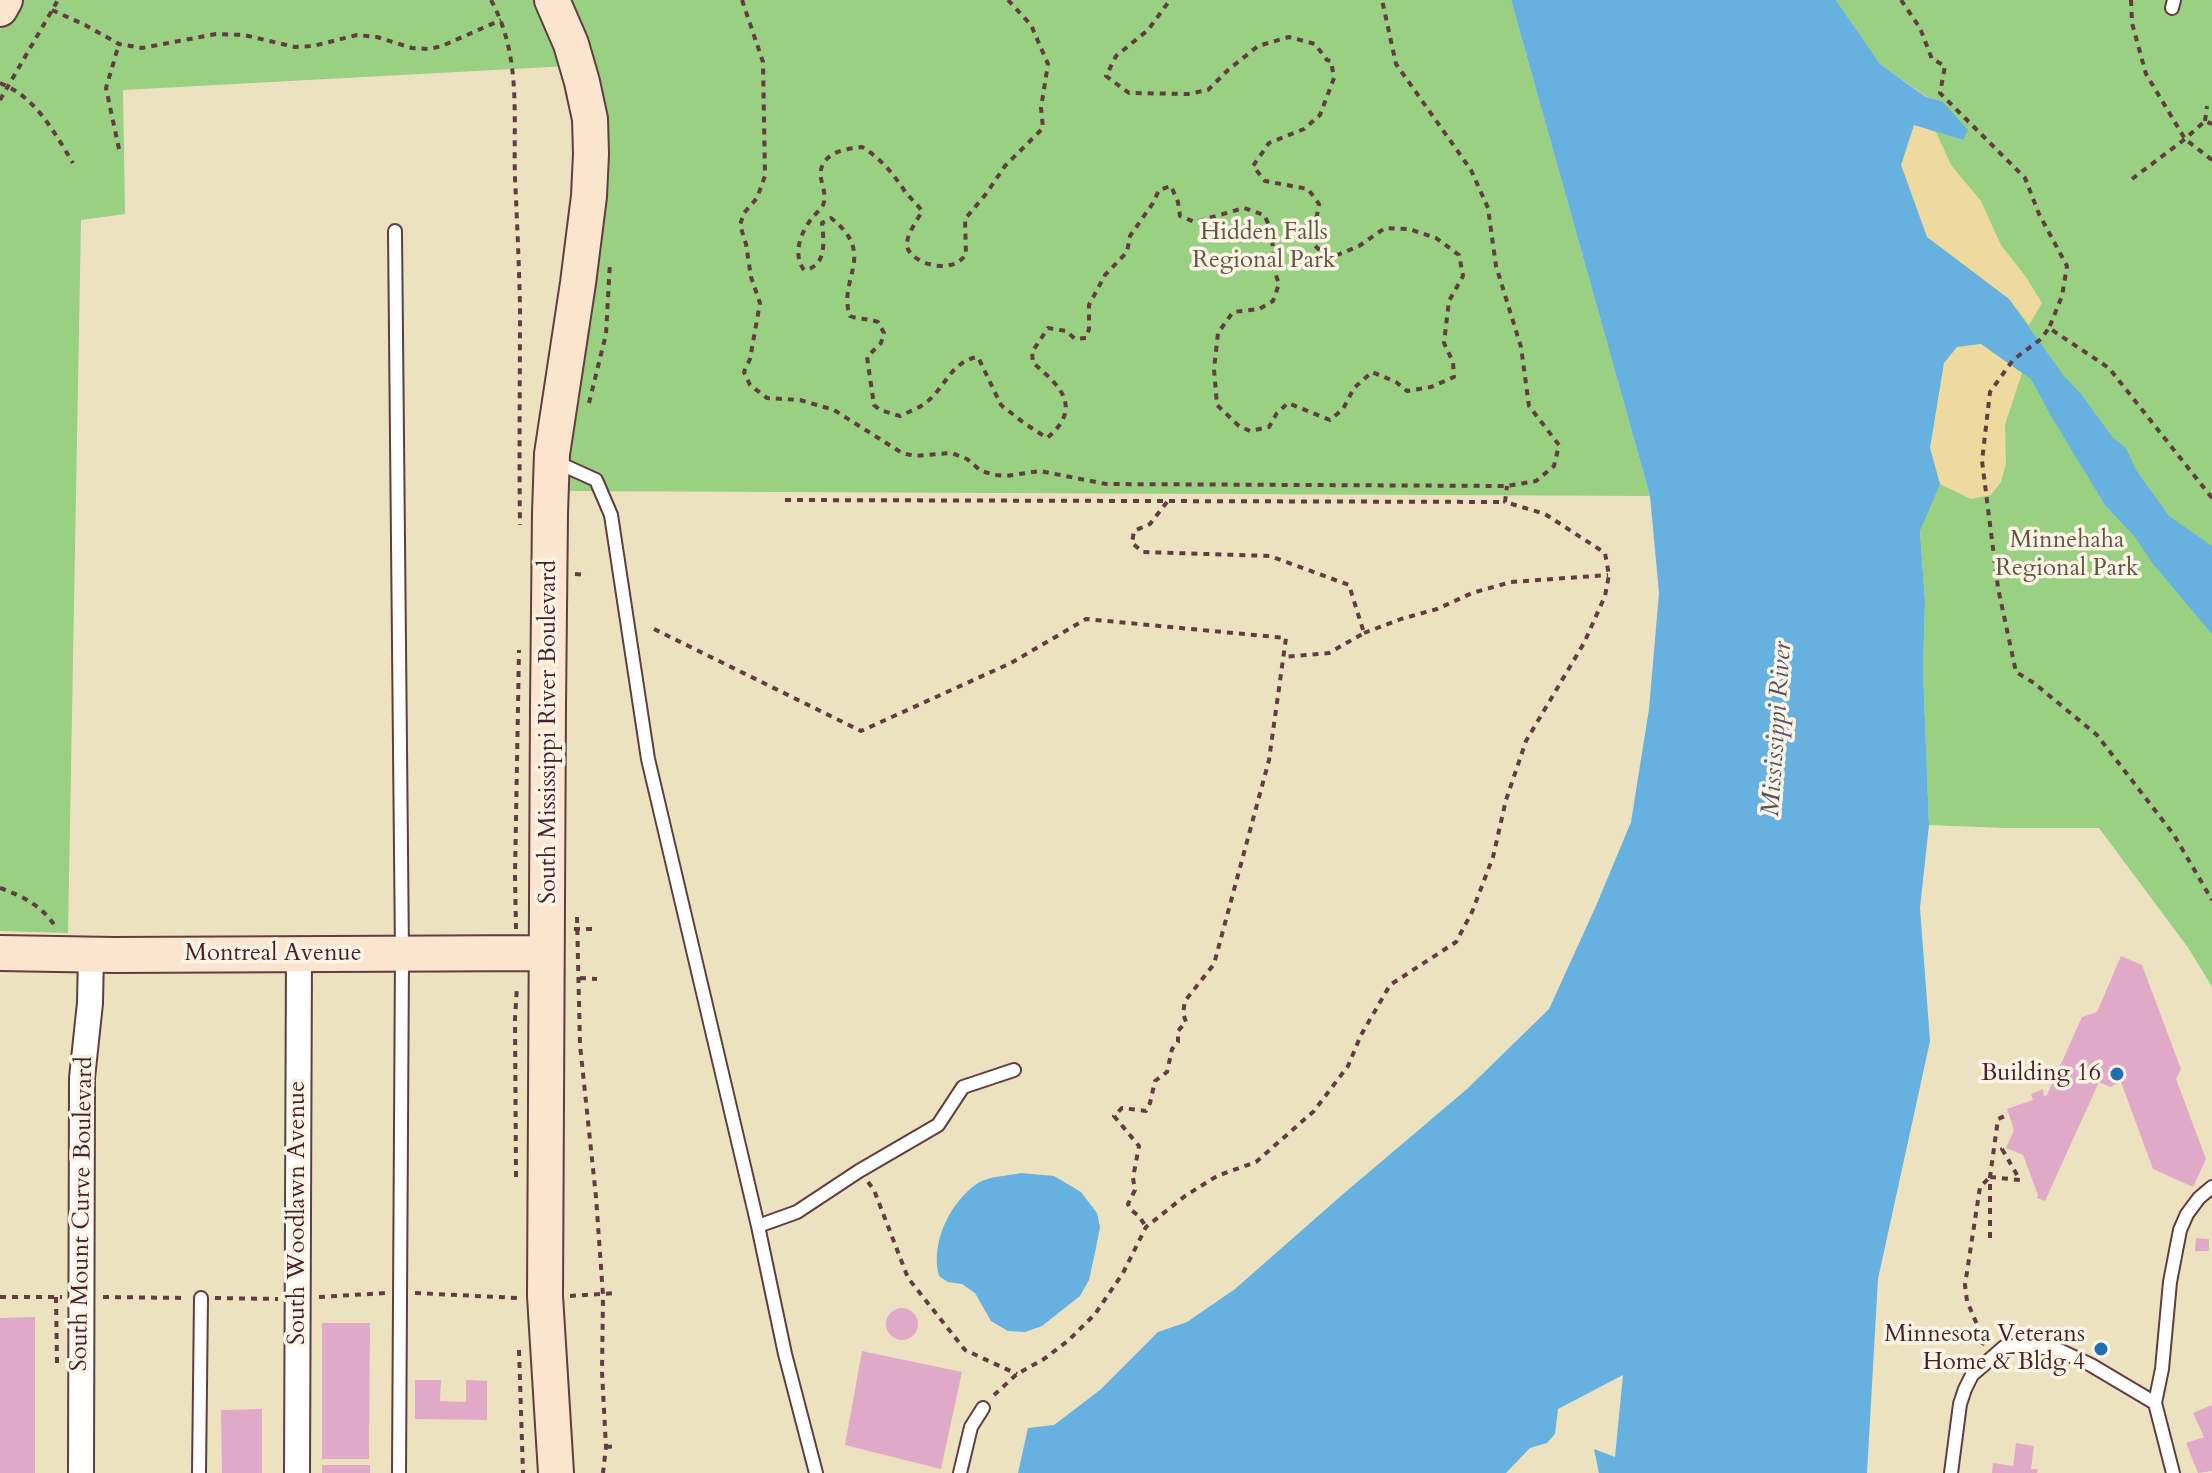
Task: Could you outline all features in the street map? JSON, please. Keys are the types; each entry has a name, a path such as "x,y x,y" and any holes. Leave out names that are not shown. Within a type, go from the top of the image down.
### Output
{"street":[{"path":"0,9 5,0"},
{"name":"South Mississippi River Boulevard","path":"552,0 571,44 582,82 590,119 591,154 578,283 552,460 531,953 545,1296 556,1473"},
{"name":"Montreal Avenue","path":"0,953 531,953"},
{"name":"South Woodlawn Avenue","path":"297,1473 299,953"},
{"name":"South Mount Curve Boulevard","path":"81,1473 82,1078 90,1003 91,955"}],"lane":[{"path":"395,231 402,954 399,1473"},
{"path":"552,460 596,480 611,515 648,759 758,1226 785,1354 816,1473"},
{"path":"758,1226 797,1212 938,1125 963,1087 1014,1070"},
{"path":"2173,1473 2155,1403 2162,1369 2170,1282 2180,1230 2187,1214 2212,1187"},
{"path":"199,1473 201,1298"},
{"path":"1951,1473 1960,1404 1965,1389 1972,1375 2004,1347 2023,1345 2059,1350 2155,1403"},
{"path":"960,1473 971,1427 983,1408"}],"path":[{"path":"0,100 58,0"},
{"path":"491,0 502,20 515,86 521,539"},
{"path":"742,0 763,62 765,176 757,198 744,213 740,225 760,303 750,359 744,372 750,385 767,398 800,400 834,410 902,453 915,456 952,453 967,459 981,471 995,475 1040,471 1106,484 1507,486 1536,481 1554,466 1559,445 1529,406 1521,347 1496,266 1488,208 1471,170 1396,64 1382,0"},
{"path":"1008,0 1031,25 1048,64 1041,108 1043,128 1005,166 965,219 966,255 958,263 946,267 934,265 911,255 907,249 907,239 922,211 875,155 862,147 845,149 832,154 822,165 820,178 825,200 805,228 798,258 804,270 812,269 819,261 823,249 822,223 831,218 841,226 855,248 847,306 850,316 878,322 884,333 881,343 867,357 874,405 900,416 926,403 947,376 969,358 978,357 1001,405 1047,438 1061,426 1066,402 1056,382 1033,363 1032,352 1048,328 1066,331 1075,339 1086,338 1089,305 1105,275 1127,252 1130,236 1159,190 1171,186 1180,216 1195,222 1244,208 1264,215 1273,233 1272,264 1279,284 1273,301 1259,309 1233,312 1218,333 1214,369 1217,405 1239,426 1250,431 1269,427 1277,413 1288,403 1330,420 1343,409 1354,388 1372,372 1396,382 1407,391 1431,387 1454,377 1453,362 1444,343 1449,301 1463,276 1459,255 1436,238 1409,229 1385,228 1359,246 1335,256 1322,252 1312,243 1319,204 1308,189 1265,181 1253,166 1269,143 1304,129 1320,115 1334,78 1331,61 1315,44 1289,37 1258,46 1208,90 1188,94 1129,93 1106,76 1116,56 1148,30 1170,0"},
{"path":"1901,0 1920,28 1932,59 1945,66 1940,93 2025,178 2039,214 2067,266 2062,296 2049,328 2041,339 2013,360 1990,392 1982,461 1998,588 2016,672 2097,735 2174,835 2212,900"},
{"path":"2131,0 2132,23 2146,74 2185,139 2212,160"},
{"path":"52,10 119,44 142,48 216,34 244,35 295,47 313,46 357,35 429,49 502,20"},
{"path":"119,44 106,88 119,149"},
{"path":"0,83 9,86 35,106 52,127 73,163"},
{"path":"2132,179 2205,121 2207,106"},
{"path":"2205,121 2212,124"},
{"path":"2049,328 2109,368 2212,498"},
{"path":"1505,502 1507,486"},
{"path":"785,500 1505,502 1545,514 1605,553 1609,575 1605,596 1584,643 1526,741 1506,800 1493,857 1472,912 1456,942 1390,985 1361,1035 1348,1066 1314,1111 1256,1162 1217,1176 1185,1196 1146,1227 1123,1273 1095,1314 1069,1340 1017,1374 983,1408"},
{"path":"1167,501 1150,524 1134,531 1132,543 1143,552 1270,556 1349,585 1364,633"},
{"path":"575,574 587,575"},
{"path":"1284,657 1329,653 1364,633 1511,582 1609,575"},
{"path":"654,629 861,731 1011,663 1086,619 1286,638 1269,760 1214,964 1185,1001 1183,1013 1186,1022 1178,1031 1178,1042 1172,1049 1167,1072 1155,1081 1146,1111 1122,1108 1114,1116 1139,1146 1133,1178 1135,1190 1128,1204 1146,1227"},
{"path":"516,1190 515,1019 518,977 531,953 519,645"},
{"path":"1,888 46,911 56,928"},
{"path":"577,916 580,1045 603,1295 602,1372 606,1447 603,1473"},
{"path":"577,929 595,929"},
{"path":"579,978 597,979"},
{"path":"1990,1238 1990,1177 1998,1119 2009,1114"},
{"path":"1990,1177 2020,1180 2002,1149 2006,1148"},
{"path":"859,1171 874,1190 908,1278 965,1350 1017,1374"},
{"path":"1981,1349 1984,1341 1967,1301 1965,1285 1980,1187 1990,1177"},
{"path":"201,1298 298,1299 400,1292 518,1298"},
{"path":"603,1295 616,1293"},
{"path":"519,1344 523,1473"},
{"path":"606,1447 617,1446"}],"green space":[{"path":"17,0 540,0 568,66 123,90 125,214 81,220 68,933 0,931 0,30"},
{"name":"Hidden Falls Regional Park","path":"569,0 1511,0 1650,496 567,491 572,415 592,295"},
{"name":"Minnehaha Regional Park","path":"1836,0 2212,0 2212,987 2189,949 2099,828 1929,825 1923,668 1925,602 1920,531 2009,299 1927,237 1901,165 1915,125 1963,140 1942,101 1927,97 1880,64"}],"sand":[{"path":"1915,125 1936,132 1951,165 1981,201 2001,245 2042,303 2029,325 2009,299 1927,237 1901,165"},
{"path":"1981,344 2022,373 2005,425 2006,464 2001,482 1991,495 1971,499 1940,484 1930,448 1944,363 1957,347"}],"water":[{"name":"Mississippi River","path":"1511,0 1836,0 1880,64 1926,97 1942,101 1968,130 1963,140 1914,125 1901,165 1927,237 2009,299 2063,375 2113,438 2126,448 2136,470 2169,516 2212,546 2212,634 2153,564 2135,537 2105,505 2031,379 1981,344 1957,347 1944,363 1930,448 1940,484 1920,531 1925,602 1923,668 1929,825 1920,908 1930,1041 1878,1279 1867,1473 1599,1473 1594,1449 1615,1457 1623,1375 1558,1409 1555,1434 1547,1443 1530,1448 1506,1473 1018,1473 1028,1428 1054,1425 1100,1390 1158,1332 1187,1322 1235,1289 1467,1089 1549,1009 1631,822 1649,709 1659,593 1650,496"},
{"path":"1021,1173 1054,1176 1081,1192 1097,1213 1100,1227 1089,1280 1080,1296 1042,1326 1025,1332 1008,1331 991,1321 975,1293 962,1284 948,1282 939,1276 937,1263 937,1250 945,1224 968,1191 988,1179"}],"building":[{"name":"Building 16","path":"2121,956 2142,965 2181,1069 2176,1079 2206,1159 2193,1187 2153,1169 2121,1082 2110,1087 2099,1082 2045,1201 2037,1198 2023,1155 2006,1148 2014,1130 2007,1109 2033,1100 2031,1094 2043,1089 2044,1096 2047,1095 2082,1017 2097,1012"},
{"path":"2196,1238 2209,1239 2209,1251 2195,1251"},
{"path":"902,1308 913,1313 918,1324 913,1335 902,1340 891,1335 886,1324 891,1313"},
{"path":"35,1317 35,1473 0,1473 0,1318"},
{"path":"322,1323 370,1323 369,1459 322,1459"},
{"path":"862,1351 962,1372 941,1469 845,1445"},
{"path":"415,1380 441,1380 440,1401 466,1402 466,1380 487,1381 487,1420 415,1419"},
{"path":"2212,1405 2212,1471 2198,1473 2186,1443 2204,1437 2193,1413"},
{"path":"262,1409 262,1473 222,1473 221,1410"},
{"path":"2016,1443 2034,1446 2031,1469 2038,1469 2037,1473 1992,1473 1993,1463 2013,1466"},
{"path":"322,1465 370,1465 370,1473 322,1473"}],"place":[{"name":"Building 16","path":"2117,1074"},
{"name":"Minnesota Veterans Home & Bldg 4","path":"2101,1349"}]}
